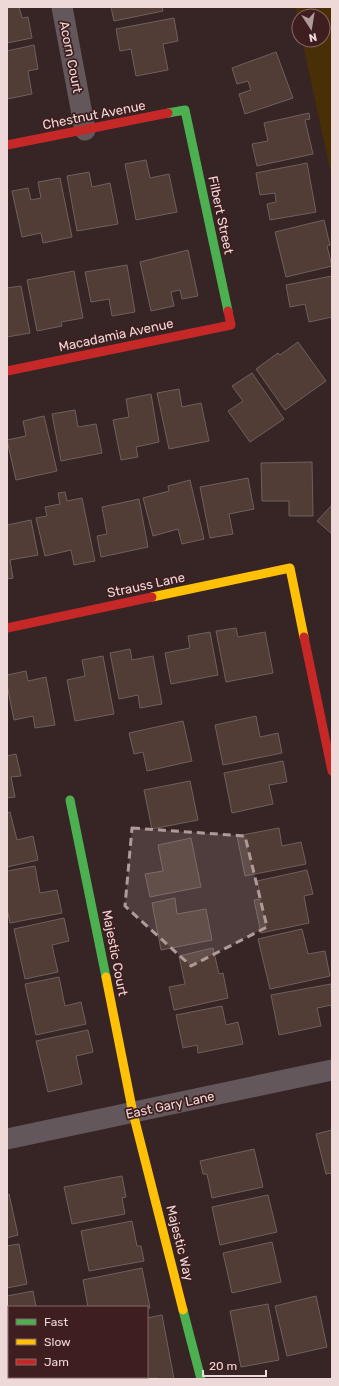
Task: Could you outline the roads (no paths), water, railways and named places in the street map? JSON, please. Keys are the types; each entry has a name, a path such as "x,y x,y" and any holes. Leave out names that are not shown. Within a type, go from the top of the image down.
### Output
{"street":[{"name":"Acorn Court","path":"62,7 85,130"},
{"name":"Chestnut Avenue","path":"7,145 185,110"},
{"name":"Filbert Street","path":"185,110 231,325"},
{"name":"Macadamia Avenue","path":"7,371 231,325"},
{"name":"Strauss Lane","path":"7,628 290,568 332,771"},
{"name":"Majestic Court","path":"70,800 134,1112"},
{"name":"East Gary Lane","path":"7,1139 332,1070"},
{"name":"Majestic Way","path":"134,1112 201,1379"}]}
